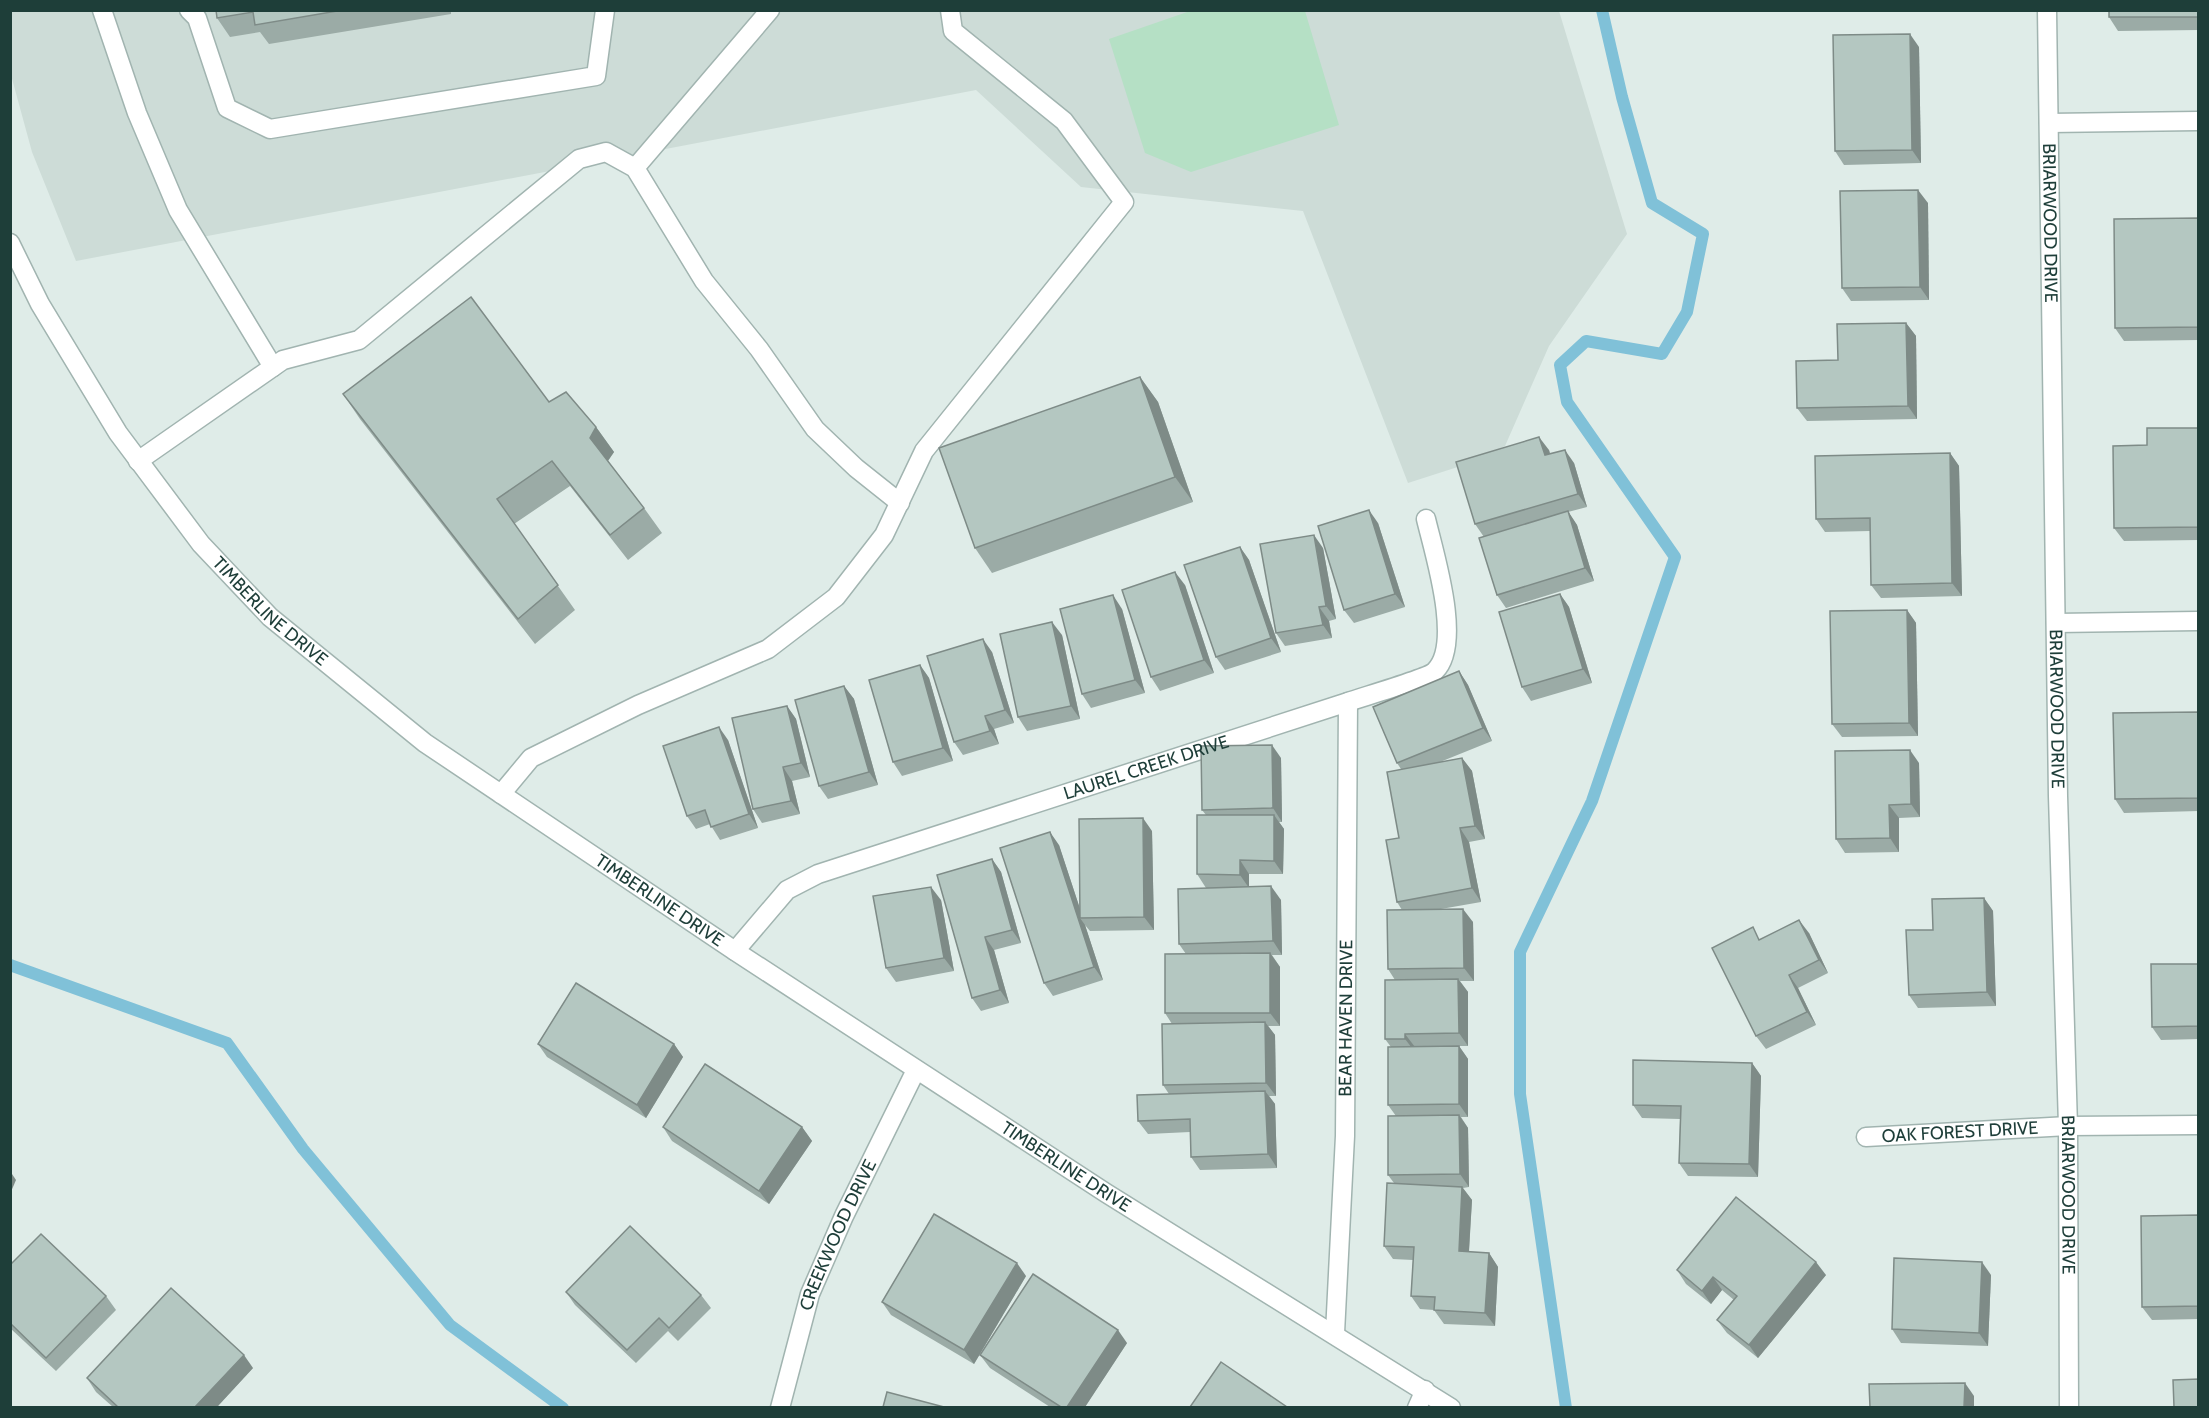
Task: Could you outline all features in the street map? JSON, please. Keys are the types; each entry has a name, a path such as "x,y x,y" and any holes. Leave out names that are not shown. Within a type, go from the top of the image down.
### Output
{"street":[{"path":"102,10 137,113 178,210 273,367"},
{"path":"189,10 197,18 227,108 270,129 597,76 604,10"},
{"path":"635,168 770,10"},
{"path":"501,795 531,758 638,705 768,649 836,597 884,536 924,451 1124,202 1064,121 953,31 950,10"},
{"name":"BRIARWOOD DRIVE","path":"2047,10 2058,796 2068,1126 2068,1407"},
{"path":"2049,123 2199,121"},
{"path":"138,461 283,360 359,340 579,159 606,152 635,168 704,281 759,349 816,429 856,468 900,502"},
{"name":"TIMBERLINE DRIVE","path":"10,243 40,304 118,433 201,544 270,617 425,743 735,951 1106,1193 1451,1407"},
{"name":"LAUREL CREEK DRIVE","path":"735,951 787,890 818,874 1434,672 1443,658 1448,618 1426,519"},
{"path":"2056,623 2199,621"},
{"name":"BEAR HAVEN DRIVE","path":"1335,1333 1345,1136 1348,702"},
{"name":"CREEKWOOD DRIVE","path":"780,1407 810,1294 844,1216 916,1070"},
{"name":"OAK FOREST DRIVE","path":"1866,1137 2068,1126 2199,1125"},
{"path":"1417,1407 1425,1390"}],"shaded area":[{"path":"10,11 1559,11 1627,234 1549,346 1505,446 1467,464 1408,483 1303,211 1081,187 976,90 76,261 32,152 11,75"}],"green space":[{"path":"1193,10 1305,11 1339,125 1191,172 1145,153 1109,39"}],"building":[{"path":"216,10 343,10 255,25 253,12 217,18"},
{"path":"2109,10 2199,10 2199,17 2109,17"},
{"path":"1910,34 1912,150 1835,151 1833,35"},
{"path":"1918,190 1920,287 1842,288 1840,191"},
{"path":"2199,218 2199,327 2115,328 2114,219"},
{"path":"471,297 549,402 566,392 596,427 590,438 644,508 610,535 552,461 497,499 558,585 518,619 343,394"},
{"path":"1906,323 1908,406 1797,408 1796,361 1838,360 1837,324"},
{"path":"1140,377 1175,477 975,548 939,448"},
{"path":"2147,428 2199,428 2199,527 2114,528 2113,446 2147,445"},
{"path":"1539,437 1545,455 1565,450 1578,494 1475,524 1456,462"},
{"path":"1950,453 1952,583 1871,585 1870,518 1816,519 1815,456"},
{"path":"1369,510 1395,594 1344,610 1318,526"},
{"path":"1568,511 1585,568 1497,595 1479,538"},
{"path":"1314,535 1326,606 1319,607 1323,625 1276,633 1260,544"},
{"path":"1240,547 1271,638 1216,657 1184,565"},
{"path":"1175,572 1204,660 1151,677 1122,590"},
{"path":"1560,594 1583,669 1522,687 1499,612"},
{"path":"1113,595 1135,680 1082,694 1060,609"},
{"path":"1907,610 1909,723 1832,724 1830,611"},
{"path":"1052,622 1071,706 1018,717 1000,634"},
{"path":"983,639 1005,710 985,716 990,731 954,742 927,656"},
{"path":"920,665 943,748 893,762 869,680"},
{"path":"1459,671 1483,728 1397,763 1373,707"},
{"path":"844,686 869,772 819,786 795,700"},
{"path":"787,706 801,763 783,767 791,801 753,809 732,718"},
{"path":"2199,712 2199,798 2115,799 2113,713"},
{"path":"719,727 749,814 711,827 705,810 687,816 663,746"},
{"path":"1272,745 1273,808 1202,810 1201,746"},
{"path":"1910,750 1911,804 1889,805 1890,838 1836,839 1835,751"},
{"path":"1462,758 1475,826 1460,828 1472,888 1397,902 1386,840 1399,838 1387,772"},
{"path":"1197,815 1274,815 1274,861 1240,860 1240,875 1197,874"},
{"path":"1143,818 1144,917 1080,918 1079,819"},
{"path":"1050,832 1094,967 1044,983 1000,848"},
{"path":"992,859 1012,930 985,937 1000,990 972,998 937,875"},
{"path":"1271,886 1273,941 1179,944 1178,889"},
{"path":"931,887 944,958 886,968 873,896"},
{"path":"1984,898 1987,992 1909,995 1906,930 1933,930 1932,899"},
{"path":"1463,909 1464,968 1388,969 1387,910"},
{"path":"1799,920 1819,960 1789,975 1807,1012 1756,1036 1712,948 1753,927 1759,940"},
{"path":"1270,953 1270,1013 1165,1013 1165,954"},
{"path":"2151,964 2199,964 2199,1026 2152,1027"},
{"path":"1458,979 1459,1033 1405,1034 1405,1039 1385,1039 1385,980"},
{"path":"576,983 674,1044 637,1105 538,1044"},
{"path":"1265,1022 1266,1083 1163,1085 1162,1024"},
{"path":"1459,1046 1459,1104 1388,1105 1388,1047"},
{"path":"1633,1060 1752,1063 1749,1164 1679,1163 1681,1106 1633,1105"},
{"path":"705,1064 802,1127 759,1191 663,1127"},
{"path":"1265,1091 1268,1154 1191,1157 1190,1119 1138,1121 1137,1095"},
{"path":"1459,1115 1460,1174 1388,1175 1388,1116"},
{"path":"1387,1183 1462,1187 1459,1251 1489,1253 1485,1313 1434,1310 1435,1297 1411,1296 1414,1247 1384,1246"},
{"path":"1736,1197 1816,1262 1749,1345 1717,1320 1737,1296 1713,1277 1702,1291 1677,1270"},
{"path":"934,1214 1017,1263 964,1350 882,1302"},
{"path":"2199,1215 2199,1306 2142,1307 2141,1216"},
{"path":"630,1226 701,1295 669,1328 659,1318 627,1350 566,1292"},
{"path":"41,1234 106,1296 46,1358 10,1323 10,1265"},
{"path":"1894,1258 1982,1262 1979,1333 1892,1329"},
{"path":"1033,1274 1118,1330 1067,1407 1061,1407 980,1355"},
{"path":"171,1288 244,1355 195,1407 118,1407 87,1378"},
{"path":"1221,1362 1287,1407 1190,1407"},
{"path":"2199,1379 2199,1407 2174,1407 2173,1380"},
{"path":"1965,1383 1964,1407 1870,1407 1869,1384"},
{"path":"887,1392 944,1407 883,1407"}],"waterway":[{"path":"1566,1408 1520,1094 1520,952 1592,801 1675,557 1567,402 1560,365 1586,341 1662,354 1687,312 1703,234 1652,203 1622,97 1602,10"},
{"path":"10,965 227,1043 303,1149 450,1325 563,1408"}]}
